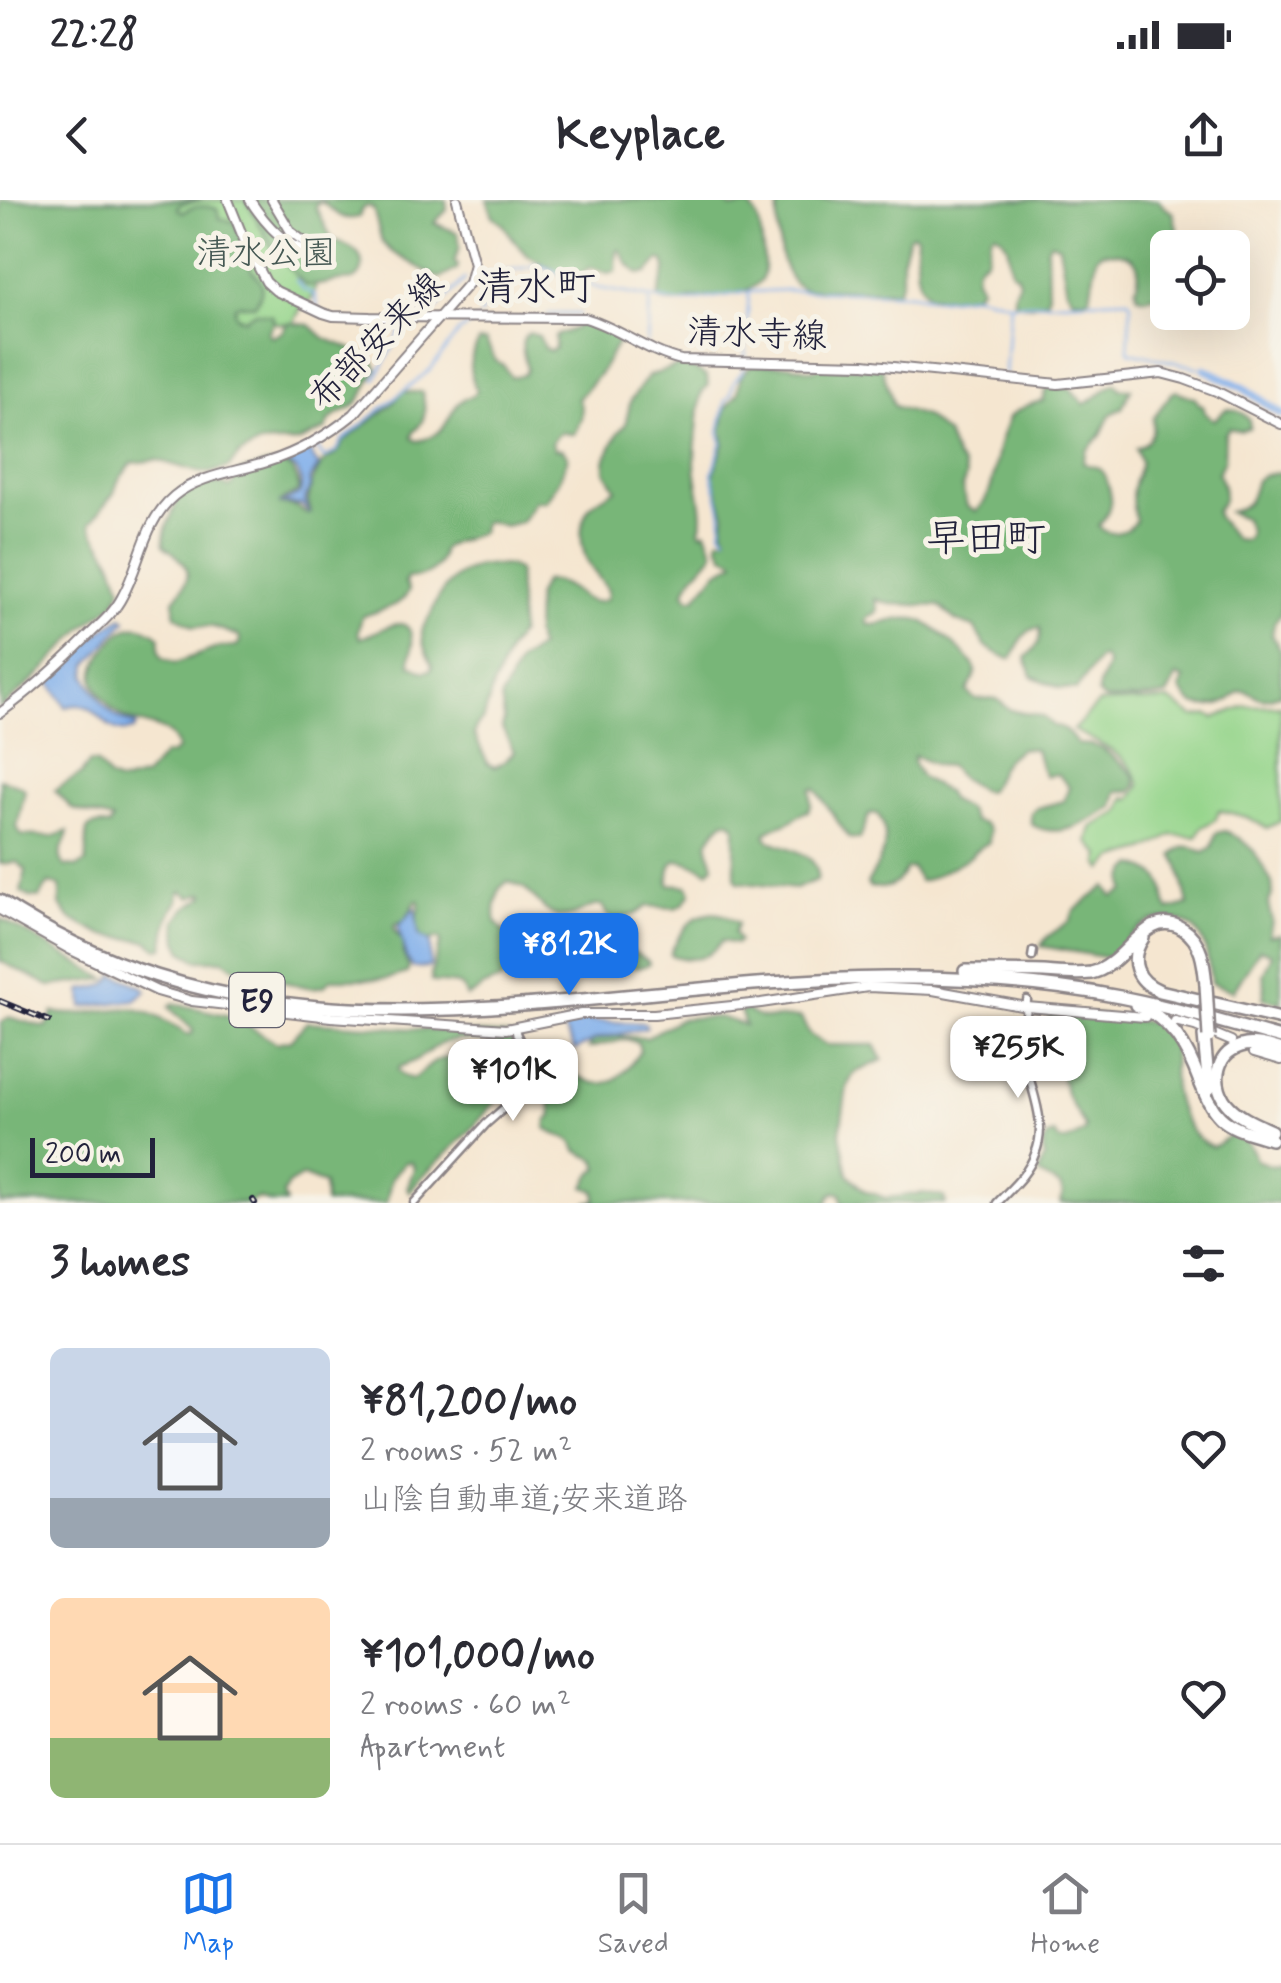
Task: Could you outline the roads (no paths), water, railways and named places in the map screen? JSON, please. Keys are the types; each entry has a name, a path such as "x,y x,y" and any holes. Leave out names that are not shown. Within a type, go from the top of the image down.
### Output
{"highway":[{"name":"E9","path":"0,901 99,954 162,977 294,1006 448,1011 846,978 978,979 1108,994 1281,1036"},
{"path":"846,978 960,972 1088,974 1109,966 1147,929 1175,925 1198,944 1204,966 1207,1079 1215,1103 1236,1123 1276,1137"},
{"path":"1203,984 1198,957 1186,936 1165,928 1142,938 1136,949 1136,970 1150,986 1281,1018"},
{"path":"1108,994 1154,1014 1172,1028 1190,1054 1205,1094 1221,1118 1234,1127 1276,1137"},
{"path":"1276,1137 1230,1107 1218,1091 1217,1076 1225,1056 1243,1045 1281,1051"}],"main road":[{"name":"清水寺線","path":"228,200 266,282 333,316 585,318 681,360 864,364 1058,384 1160,373 1216,392 1281,424"},
{"path":"250,200 277,234 300,250 310,252 310,246 291,232 272,200"},
{"name":"布部安来線","path":"0,713 39,685 116,606 152,524 170,500 191,484 293,452 354,414 469,282 474,264 456,200"},
{"path":"0,910 46,937 157,990 192,1000 331,1018 515,1028 581,1014 638,1016 868,987 934,990 1145,1016"},
{"path":"1175,1021 1231,1041"},
{"path":"1254,1052 1281,1060"}],"street":[{"path":"997,1203 1030,1164 1040,1137 1039,1110 1026,1060 1027,1004"},
{"path":"414,1203 486,1124 537,1080 537,1064 518,1042 515,1028"}],"water":[{"path":"307,449 319,466 309,480 305,500 308,511 302,505 282,503 300,494 301,483 296,470 283,462"},
{"path":"122,617 126,620 88,664 86,676 111,713 136,725 134,730 123,731 114,729 87,707 66,707 49,681 101,631"},
{"path":"415,908 419,936 430,942 430,967 413,968 398,927"},
{"path":"114,974 146,991 135,1000 83,1007 82,990 106,984"},
{"path":"580,1017 590,1021 645,1023 647,1028 597,1039 575,1050 563,1028 567,1020"},
{"path":"997,1022 1013,1023 1009,1067 997,1067"}],"waterway":[{"path":"473,277 539,265 598,288 679,303 787,290 912,294 936,299 978,295 1012,304 1128,299 1130,352 1205,369"},
{"path":"481,314 482,277"},
{"path":"412,313 436,309 465,279"},
{"path":"296,280 315,295 318,308"},
{"path":"745,358 749,292"},
{"path":"647,343 650,301"},
{"path":"1005,375 1010,304"},
{"path":"548,314 580,314"},
{"path":"375,380 408,320"},
{"path":"316,446 324,458 337,451 342,441 431,369 459,331 478,320"},
{"path":"726,537 721,531 721,510 712,473 722,442 719,432 726,399 744,366"},
{"path":"1205,369 1244,388 1281,414"},
{"path":"309,452 346,426 380,392"}],"railway":[{"path":"0,1001 49,1021"}],"district":[{"name":"清水町","path":"536,286"},
{"name":"早田町","path":"986,537"}],"park label":[{"name":"清水公園","path":"266,252"}]}
